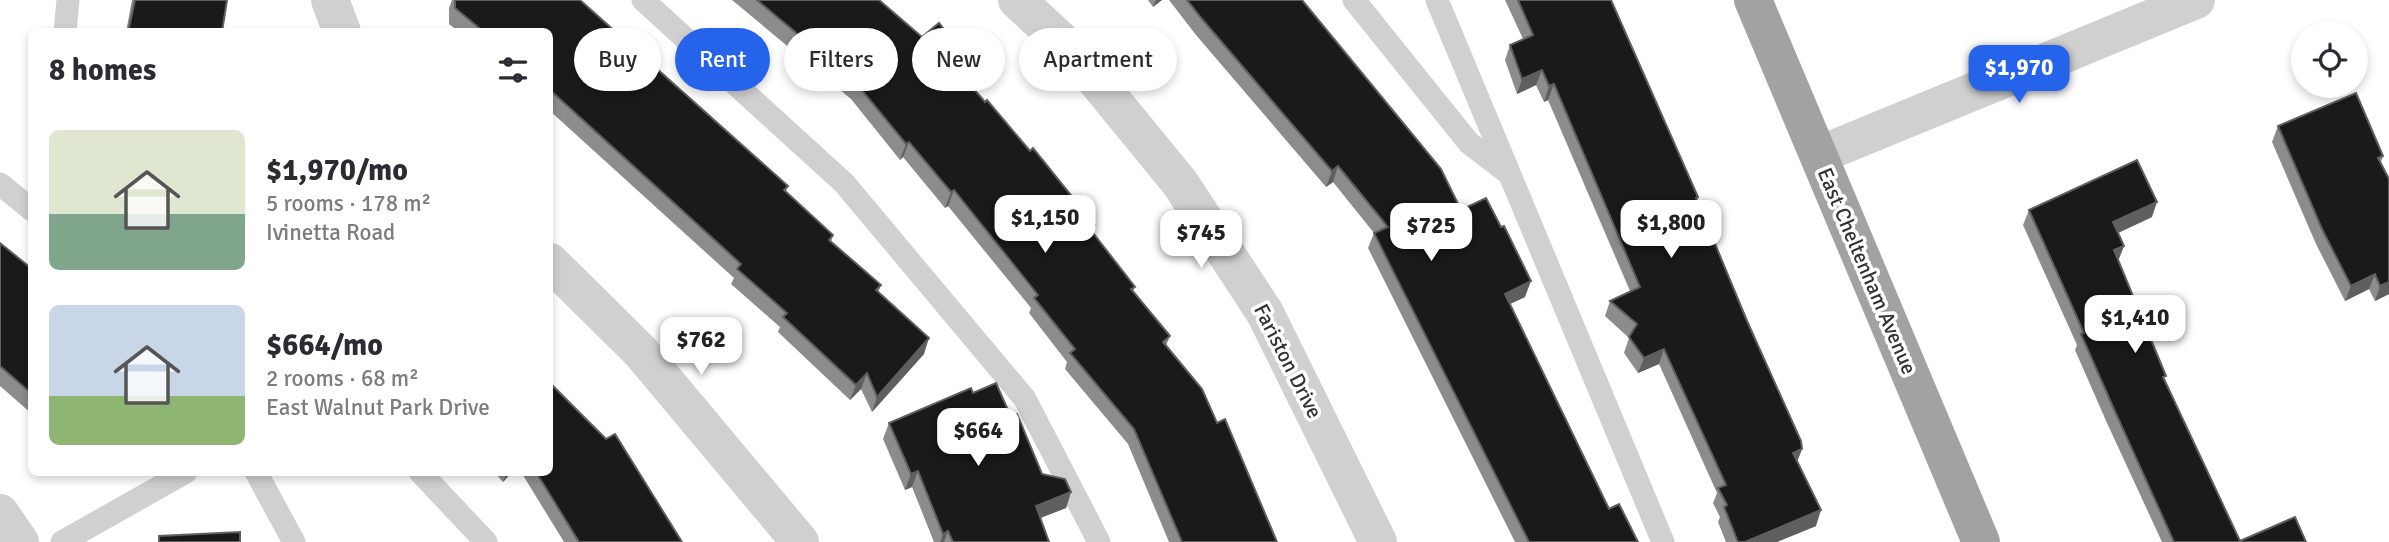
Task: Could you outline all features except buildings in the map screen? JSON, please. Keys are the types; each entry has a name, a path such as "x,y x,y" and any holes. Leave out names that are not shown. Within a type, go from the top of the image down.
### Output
{"highway":[{"name":"East Cheltenham Avenue","path":"1753,0 1977,541"}],"street":[{"path":"330,0 340,28"},
{"name":"Fariston Drive","path":"1017,0 1072,51 1180,183 1265,313 1378,542"},
{"path":"1819,155 2196,0"},
{"path":"553,265 641,352 800,542"},
{"path":"0,513 20,542"}],"lane":[{"path":"65,28 68,0"},
{"path":"643,0 844,183 974,337 1025,399 1099,542"},
{"path":"1354,0 1469,143 1508,174"},
{"path":"1437,0 1663,542"},
{"path":"0,184 28,207"},
{"path":"62,542 179,476"},
{"path":"258,476 294,542"},
{"path":"424,476 486,542"}]}
